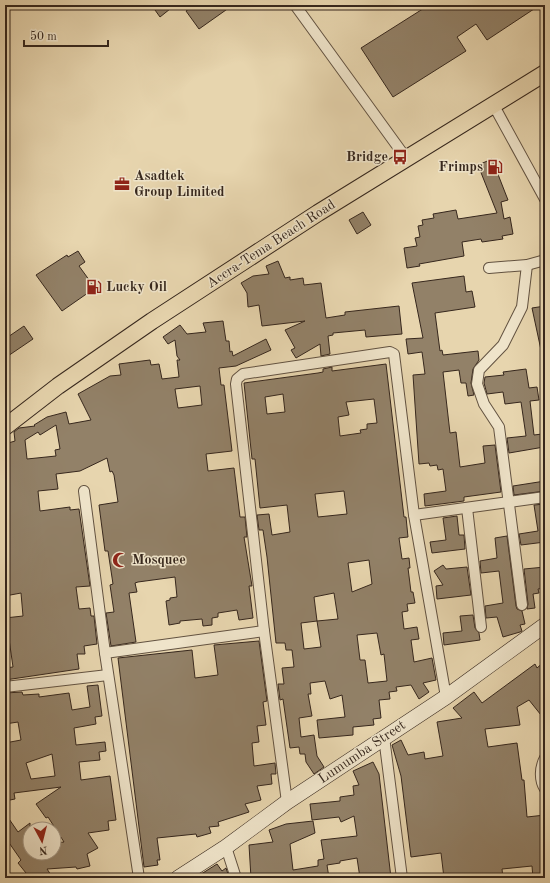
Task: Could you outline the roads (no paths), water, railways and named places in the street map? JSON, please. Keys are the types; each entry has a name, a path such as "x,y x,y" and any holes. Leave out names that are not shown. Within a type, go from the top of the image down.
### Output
{"main road":[{"name":"Accra-Tema Beach Road","path":"5,427 58,386 152,321 406,158 545,73"},
{"name":"Lumumba Street","path":"178,878 226,846 287,802 384,737 446,698 545,625"}],"street":[{"path":"295,5 406,158"},
{"path":"493,104 545,199"},
{"path":"489,268 527,265 545,260"},
{"path":"522,605 499,427 484,404 477,384 479,370 504,345 522,307 527,265"},
{"path":"287,802 264,631 236,384 240,376 243,374 390,352 394,354 414,515 446,698"},
{"path":"84,491 108,675 139,878"},
{"path":"414,515 545,497"},
{"path":"466,508 481,627"},
{"path":"105,653 264,631"},
{"path":"5,687 108,675"},
{"path":"384,737 402,878"},
{"path":"545,758 541,772 542,785 545,789"},
{"path":"226,846 236,878"}],"place":[{"name":"Bridge","path":"400,157"},
{"name":"Frimps","path":"495,167"},
{"name":"Asadtek Group Limited","path":"122,184"},
{"name":"Lucky Oil","path":"94,287"},
{"name":"Mosquee","path":"120,560"}]}
